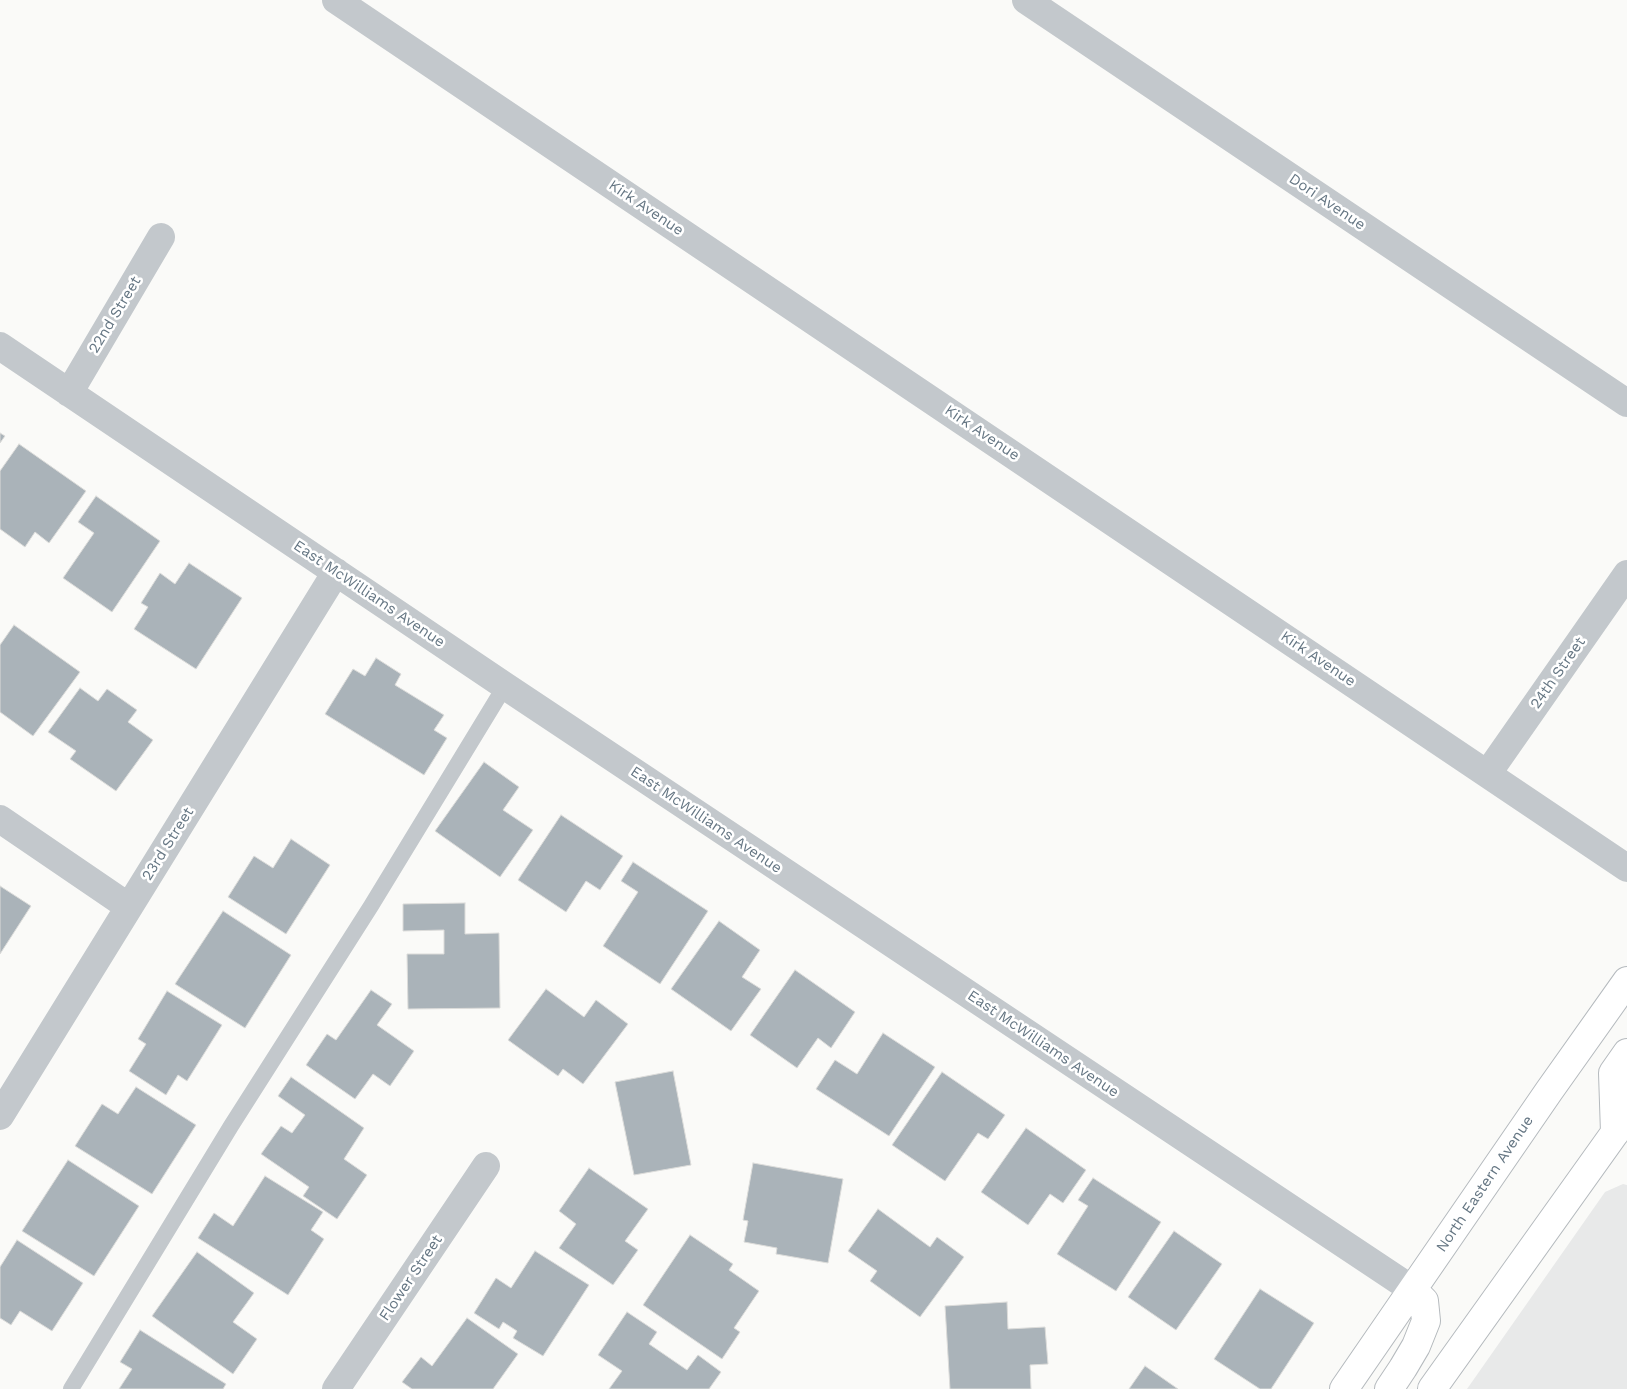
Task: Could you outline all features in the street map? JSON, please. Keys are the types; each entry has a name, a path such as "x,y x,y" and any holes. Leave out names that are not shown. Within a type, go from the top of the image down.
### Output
{"main road":[{"name":"North Eastern Avenue","path":"1344,1389 1627,980"},
{"path":"1432,1389 1623,1130 1613,1073 1627,1053"},
{"path":"1389,1389 1416,1346 1426,1321 1424,1301 1413,1290"}],"street":[{"name":"Dori Avenue","path":"1026,0 1627,404"},
{"name":"Kirk Avenue","path":"339,1 1627,868"},
{"name":"22nd Street","path":"69,393 161,237"},
{"name":"East McWilliams Avenue","path":"0,346 505,686 1413,1290"},
{"name":"23rd Street","path":"0,1116 336,572"},
{"name":"24th Street","path":"1488,773 1627,574"},
{"path":"0,818 130,907"},
{"name":"Flower Street","path":"336,1389 486,1166"}],"lane":[{"path":"71,1389 226,1135 366,915 505,686"}],"shaded area":[{"path":"1623,1184 1627,1185 1627,1389 1467,1389 1605,1192"}],"building":[{"path":"0,433 5,436 0,443"},
{"path":"19,444 86,491 49,543 35,532 25,547 0,529 0,471"},
{"path":"96,496 160,541 112,612 63,578 94,533 78,522"},
{"path":"189,563 242,598 196,669 134,629 148,607 141,603 160,573 175,584"},
{"path":"14,625 80,672 33,736 0,712 0,645"},
{"path":"376,658 401,674 395,685 444,715 434,730 447,738 424,775 325,714 353,669 365,676"},
{"path":"80,688 98,701 107,689 137,710 128,722 153,740 116,791 70,759 76,751 48,732"},
{"path":"484,762 519,787 503,810 533,830 500,877 435,831"},
{"path":"561,815 623,856 600,890 586,881 566,912 518,880"},
{"path":"291,839 330,865 286,934 228,897 254,856 273,868"},
{"path":"633,862 708,911 660,984 603,946 638,892 621,881"},
{"path":"0,886 31,906 0,954"},
{"path":"465,903 465,934 499,933 500,1008 408,1009 407,954 444,954 444,930 403,931 403,904"},
{"path":"223,911 291,955 245,1028 175,984"},
{"path":"719,921 760,950 742,977 761,989 731,1031 671,989"},
{"path":"795,970 855,1012 831,1048 818,1038 797,1068 750,1035"},
{"path":"546,989 584,1017 596,1000 628,1024 583,1084 563,1069 558,1076 508,1040"},
{"path":"371,990 392,1004 377,1025 414,1051 390,1086 373,1074 355,1099 306,1065 327,1034 336,1040"},
{"path":"167,991 222,1025 187,1081 178,1075 166,1095 129,1071 146,1044 138,1039"},
{"path":"883,1033 935,1067 889,1136 816,1089 835,1060 857,1074"},
{"path":"673,1071 691,1165 634,1175 615,1082"},
{"path":"942,1072 1005,1115 988,1139 978,1133 945,1181 892,1145"},
{"path":"291,1077 364,1128 344,1159 367,1175 337,1219 303,1196 309,1187 261,1154 281,1126 292,1133 305,1115 278,1096"},
{"path":"136,1087 196,1125 152,1194 75,1146 102,1104 118,1114"},
{"path":"1026,1128 1086,1170 1063,1203 1050,1194 1028,1225 981,1192"},
{"path":"68,1160 139,1206 94,1276 22,1231"},
{"path":"753,1163 843,1179 828,1263 776,1254 777,1248 744,1242 748,1221 743,1220"},
{"path":"589,1168 648,1209 625,1241 638,1250 613,1285 559,1248 576,1224 559,1211"},
{"path":"265,1176 323,1212 311,1230 324,1239 288,1295 198,1238 214,1213 233,1226"},
{"path":"1093,1178 1161,1222 1116,1291 1057,1254 1088,1206 1078,1200"},
{"path":"878,1209 930,1247 937,1237 964,1257 920,1317 870,1281 877,1271 848,1251"},
{"path":"1174,1231 1222,1264 1176,1330 1128,1297"},
{"path":"690,1235 733,1264 729,1270 759,1291 734,1328 740,1332 722,1359 643,1305"},
{"path":"17,1240 83,1283 52,1331 20,1311 11,1325 0,1318 0,1267"},
{"path":"535,1251 589,1285 543,1356 513,1338 517,1331 503,1322 499,1329 474,1313 496,1278 511,1288"},
{"path":"197,1252 254,1293 233,1322 257,1339 233,1374 152,1316"},
{"path":"1260,1289 1314,1323 1271,1389 1260,1389 1214,1359"},
{"path":"1007,1302 1008,1329 1045,1327 1048,1364 1030,1365 1031,1389 950,1389 945,1306"},
{"path":"627,1312 657,1332 649,1344 687,1370 698,1355 721,1372 709,1389 609,1389 622,1371 598,1355"},
{"path":"467,1318 518,1354 493,1389 412,1389 402,1382 421,1357 432,1366"},
{"path":"140,1330 226,1384 223,1389 119,1389 132,1369 120,1362"},
{"path":"1145,1366 1178,1389 1129,1389"}]}
